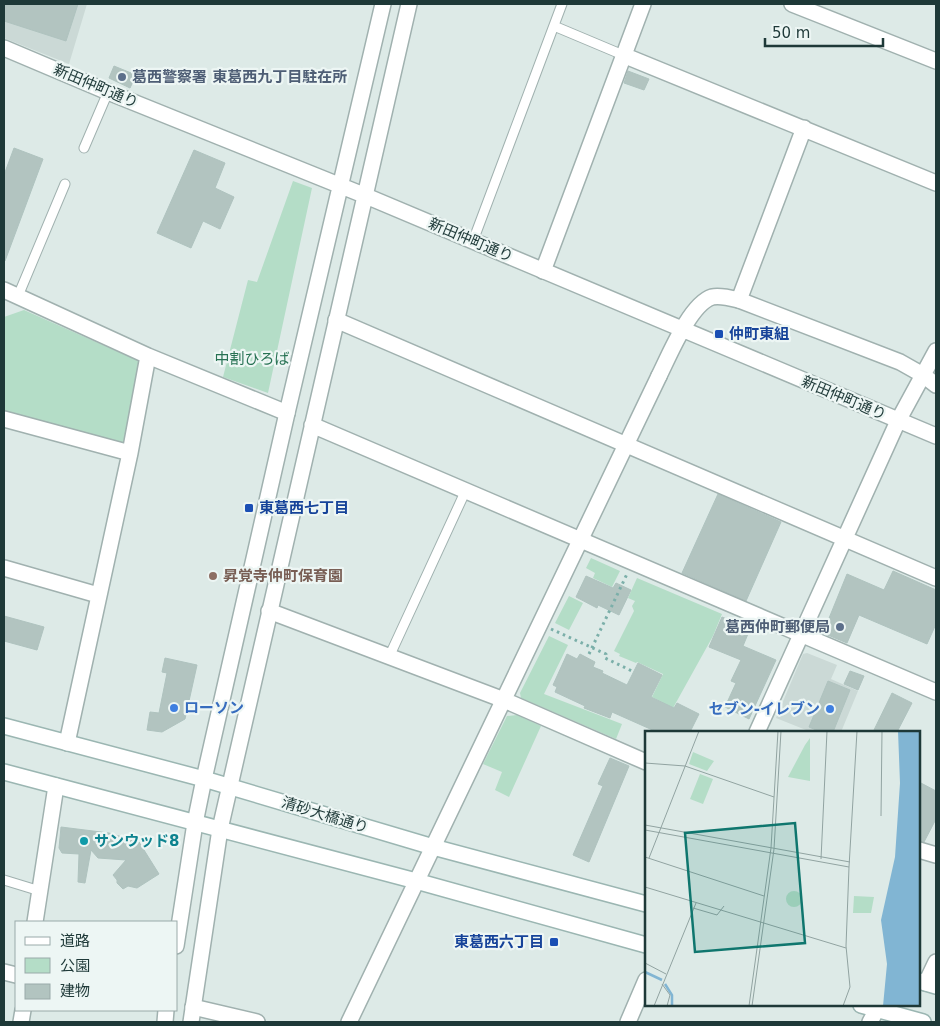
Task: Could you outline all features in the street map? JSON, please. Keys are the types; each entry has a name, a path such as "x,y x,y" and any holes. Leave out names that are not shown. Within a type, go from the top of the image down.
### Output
{"street":[{"path":"178,933 195,823 204,779 383,4"},
{"path":"257,1022 192,1015 220,830 229,786 409,4"},
{"path":"543,270 643,4"},
{"path":"792,4 936,61"},
{"name":"新田仲町通り","path":"4,48 340,185 936,436"},
{"path":"623,56 936,183"},
{"path":"739,300 804,128"},
{"path":"11,293 148,356 287,413"},
{"path":"349,1022 659,376 682,330 699,306 712,297 739,300 900,362 936,385"},
{"path":"336,320 936,578"},
{"path":"757,731 898,420 936,351"},
{"path":"67,743 130,453 148,356"},
{"path":"4,419 130,453"},
{"path":"312,425 936,692"},
{"path":"4,568 98,595"},
{"path":"269,611 504,700 645,762"},
{"name":"清砂大橋通り","path":"4,726 204,779 433,847 645,904"},
{"path":"4,772 416,881 645,945"},
{"path":"35,921 56,786"},
{"path":"927,983 936,962"},
{"path":"628,1022 645,982"},
{"path":"862,1006 874,1016 923,1022"}],"lane":[{"path":"473,241 562,4"},
{"path":"554,26 623,56"},
{"path":"84,148 108,92"},
{"path":"11,293 66,184"},
{"path":"389,657 466,490"},
{"path":"4,880 40,890"}],"path":[{"path":"589,654 633,562"},
{"path":"540,624 606,654 605,658 632,671"}],"shaded area":[{"path":"4,4 87,4 69,64 4,38"},
{"path":"807,653 837,665 831,679 858,691 841,731 808,731 776,718 803,654"}],"green space":[{"name":"中割ひろば","path":"293,181 312,188 268,393 223,377 248,280 257,282"},
{"path":"24,310 141,362 123,443 113,446 4,416 4,317"},
{"path":"591,558 620,571 612,587 593,578 595,573 586,568"},
{"path":"637,578 722,614 713,636 673,708 652,697 663,674 619,656 620,654 614,651 634,611 632,606 635,601 628,598"},
{"path":"569,596 583,603 569,630 555,623"},
{"path":"549,636 568,645 544,694 622,724 616,739 521,698 520,693"},
{"path":"517,715 541,726 509,797 495,790 502,772 483,764 507,716"}],"building":[{"path":"4,4 78,4 66,41 4,21"},
{"name":"葛西警察署 東葛西九丁目駐在所","path":"114,66 136,75 130,88 109,78"},
{"path":"628,71 649,79 644,90 624,83"},
{"path":"14,148 43,159 4,261 4,175"},
{"path":"194,150 225,163 215,188 234,197 220,229 203,221 191,248 157,233"},
{"path":"718,494 781,522 746,601 682,573"},
{"path":"893,571 936,590 936,624 927,644 859,615 847,643 823,633 847,574 884,590"},
{"path":"586,576 613,588 616,583 631,590 619,615 598,605 597,608 576,597"},
{"path":"4,616 44,627 37,650 4,641"},
{"path":"722,617 750,629 743,646 776,660 749,719 725,707 736,683 731,681 741,660 709,647"},
{"path":"567,654 577,659 580,654 595,662 593,667 603,671 602,673 627,685 638,663 662,675 651,697 674,708 677,703 699,714 690,731 655,731 612,712 610,718 584,708 585,706 555,692 557,687 553,685"},
{"path":"165,658 197,665 185,719 162,732 147,730 150,712 159,713 167,673 162,672"},
{"path":"850,671 864,676 858,690 844,684"},
{"path":"828,681 850,690 833,731 819,731 809,727"},
{"path":"892,693 912,703 898,731 873,731"},
{"path":"610,758 629,766 589,862 573,855 603,786 598,784"},
{"path":"920,783 936,791 936,819 924,842 920,841"},
{"path":"61,827 109,833 139,842 159,874 137,888 128,886 123,889 113,875 126,860 98,858 91,850 85,883 78,882 79,854 62,853 59,848"}],"place":[{"name":"葛西警察署 東葛西九丁目駐在所","path":"122,77"},
{"name":"仲町東組","path":"719,334"},
{"name":"東葛西七丁目","path":"249,508"},
{"name":"昇覚寺仲町保育園","path":"213,576"},
{"name":"葛西仲町郵便局","path":"840,627"},
{"name":"ローソン","path":"174,708"},
{"name":"セブン-イレブン","path":"830,709"},
{"name":"サンウッド8","path":"84,841"},
{"name":"東葛西六丁目","path":"554,942"}]}
